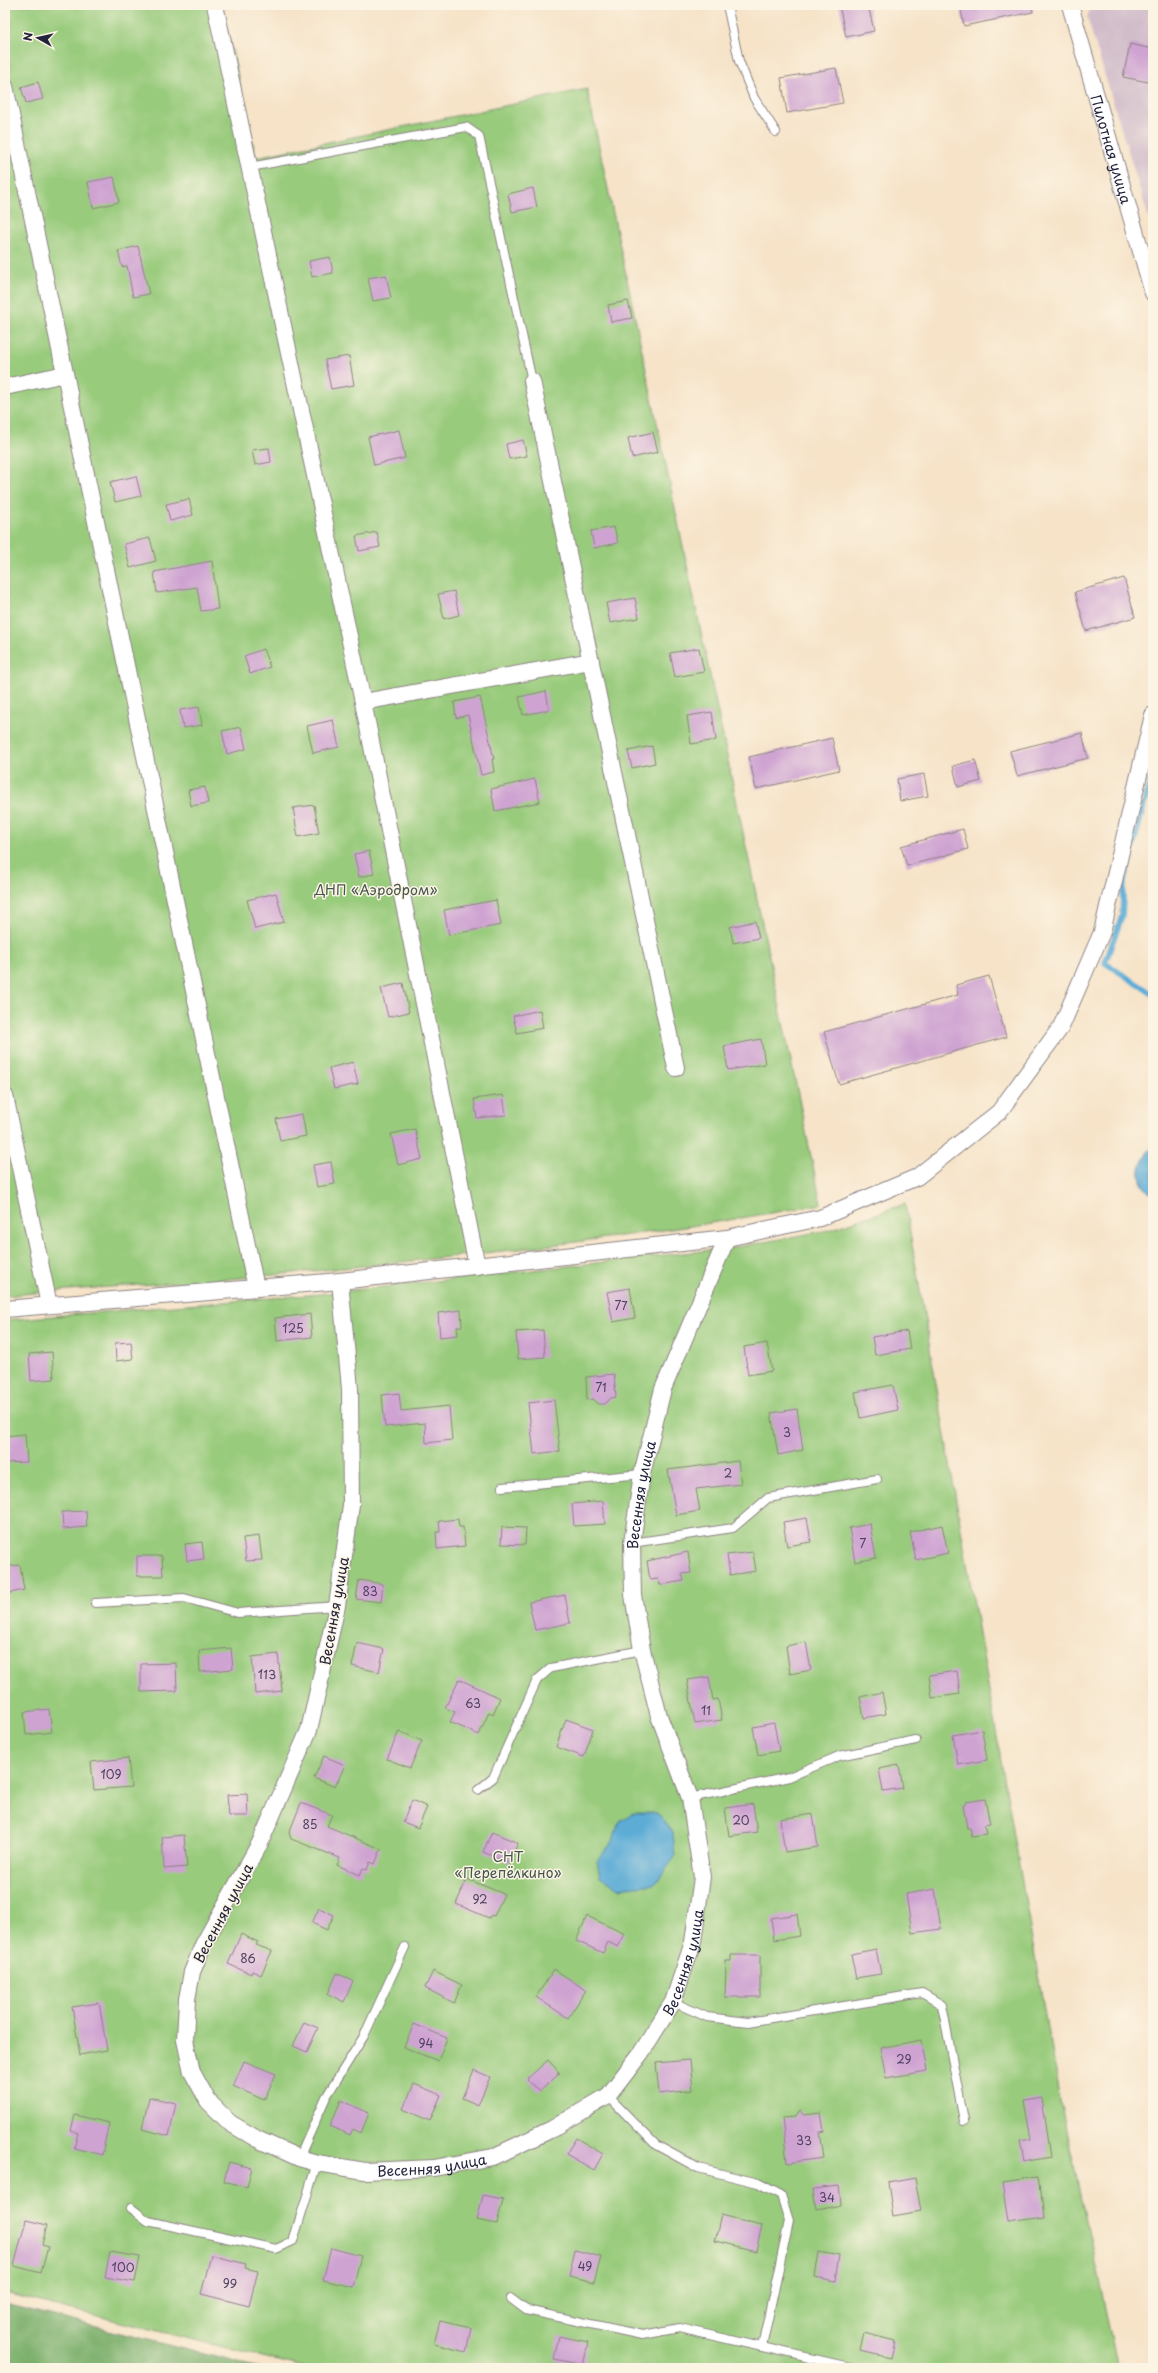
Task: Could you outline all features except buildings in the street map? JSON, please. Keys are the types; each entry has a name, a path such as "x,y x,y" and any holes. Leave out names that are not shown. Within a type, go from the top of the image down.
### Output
{"street":[{"path":"215,5 363,702 477,1266"},
{"name":"Пилотная улица","path":"1070,5 1153,293"},
{"path":"5,86 256,1288"},
{"path":"5,387 65,374"},
{"path":"532,381 676,1068"},
{"path":"363,702 591,661"},
{"path":"5,1309 49,1304 340,1281 727,1238 820,1218 916,1177 999,1112 1061,1027 1102,932 1153,715"},
{"path":"5,1096 49,1304"},
{"name":"Весенняя улица","path":"340,1281 350,1389 351,1505 337,1606 309,1730 260,1842 203,1945 192,1972 187,1999 186,2046 192,2072 208,2100 230,2124 257,2139 300,2158 317,2163 365,2170 434,2168 493,2157 552,2129 608,2096 641,2053 672,2002 693,1942 702,1877 690,1798 660,1716 642,1650 633,1595 632,1544 642,1474 663,1389 727,1238"}],"lane":[{"path":"726,5 739,62 754,98 776,132"},
{"path":"250,167 466,127 479,136 532,381"},
{"path":"502,1487 642,1474"},
{"path":"632,1544 733,1528 768,1498 877,1479"},
{"path":"95,1604 184,1598 238,1613 337,1606"},
{"path":"478,1790 493,1778 536,1680 551,1668 642,1650"},
{"path":"690,1798 789,1777 839,1756 916,1740"},
{"path":"300,2158 326,2097 364,2036 405,1947"},
{"path":"672,2002 707,2017 748,2022 922,1992 942,2005 964,2121"},
{"path":"608,2096 656,2145 698,2168 758,2183 781,2195 788,2221 762,2347"},
{"path":"131,2208 148,2220 276,2249 294,2241 317,2163"},
{"path":"510,2298 526,2310 642,2335 680,2328 854,2368"}],"shaded area":[{"path":"1092,5 1153,5 1153,232 1087,17"}],"green space":[{"name":"ДНП «Аэродром»","path":"5,5 222,5 256,157 587,89 821,1204 685,1227 479,1254 239,1278 5,1296"},
{"name":"СНТ «Перепёлкино»","path":"905,1204 1060,2102 1118,2368 307,2368 5,2293 5,1320 320,1294 737,1247 829,1230"},
{"path":"5,2304 260,2368 5,2368"}],"water":[{"path":"1153,1147 1153,1195 1143,1185 1140,1178 1140,1171 1144,1158"},
{"path":"633,1813 657,1813 673,1832 675,1857 655,1884 618,1888 600,1876 597,1861 613,1841 619,1821"}],"waterway":[{"path":"1153,770 1124,881 1122,916 1105,963 1153,994"}]}
